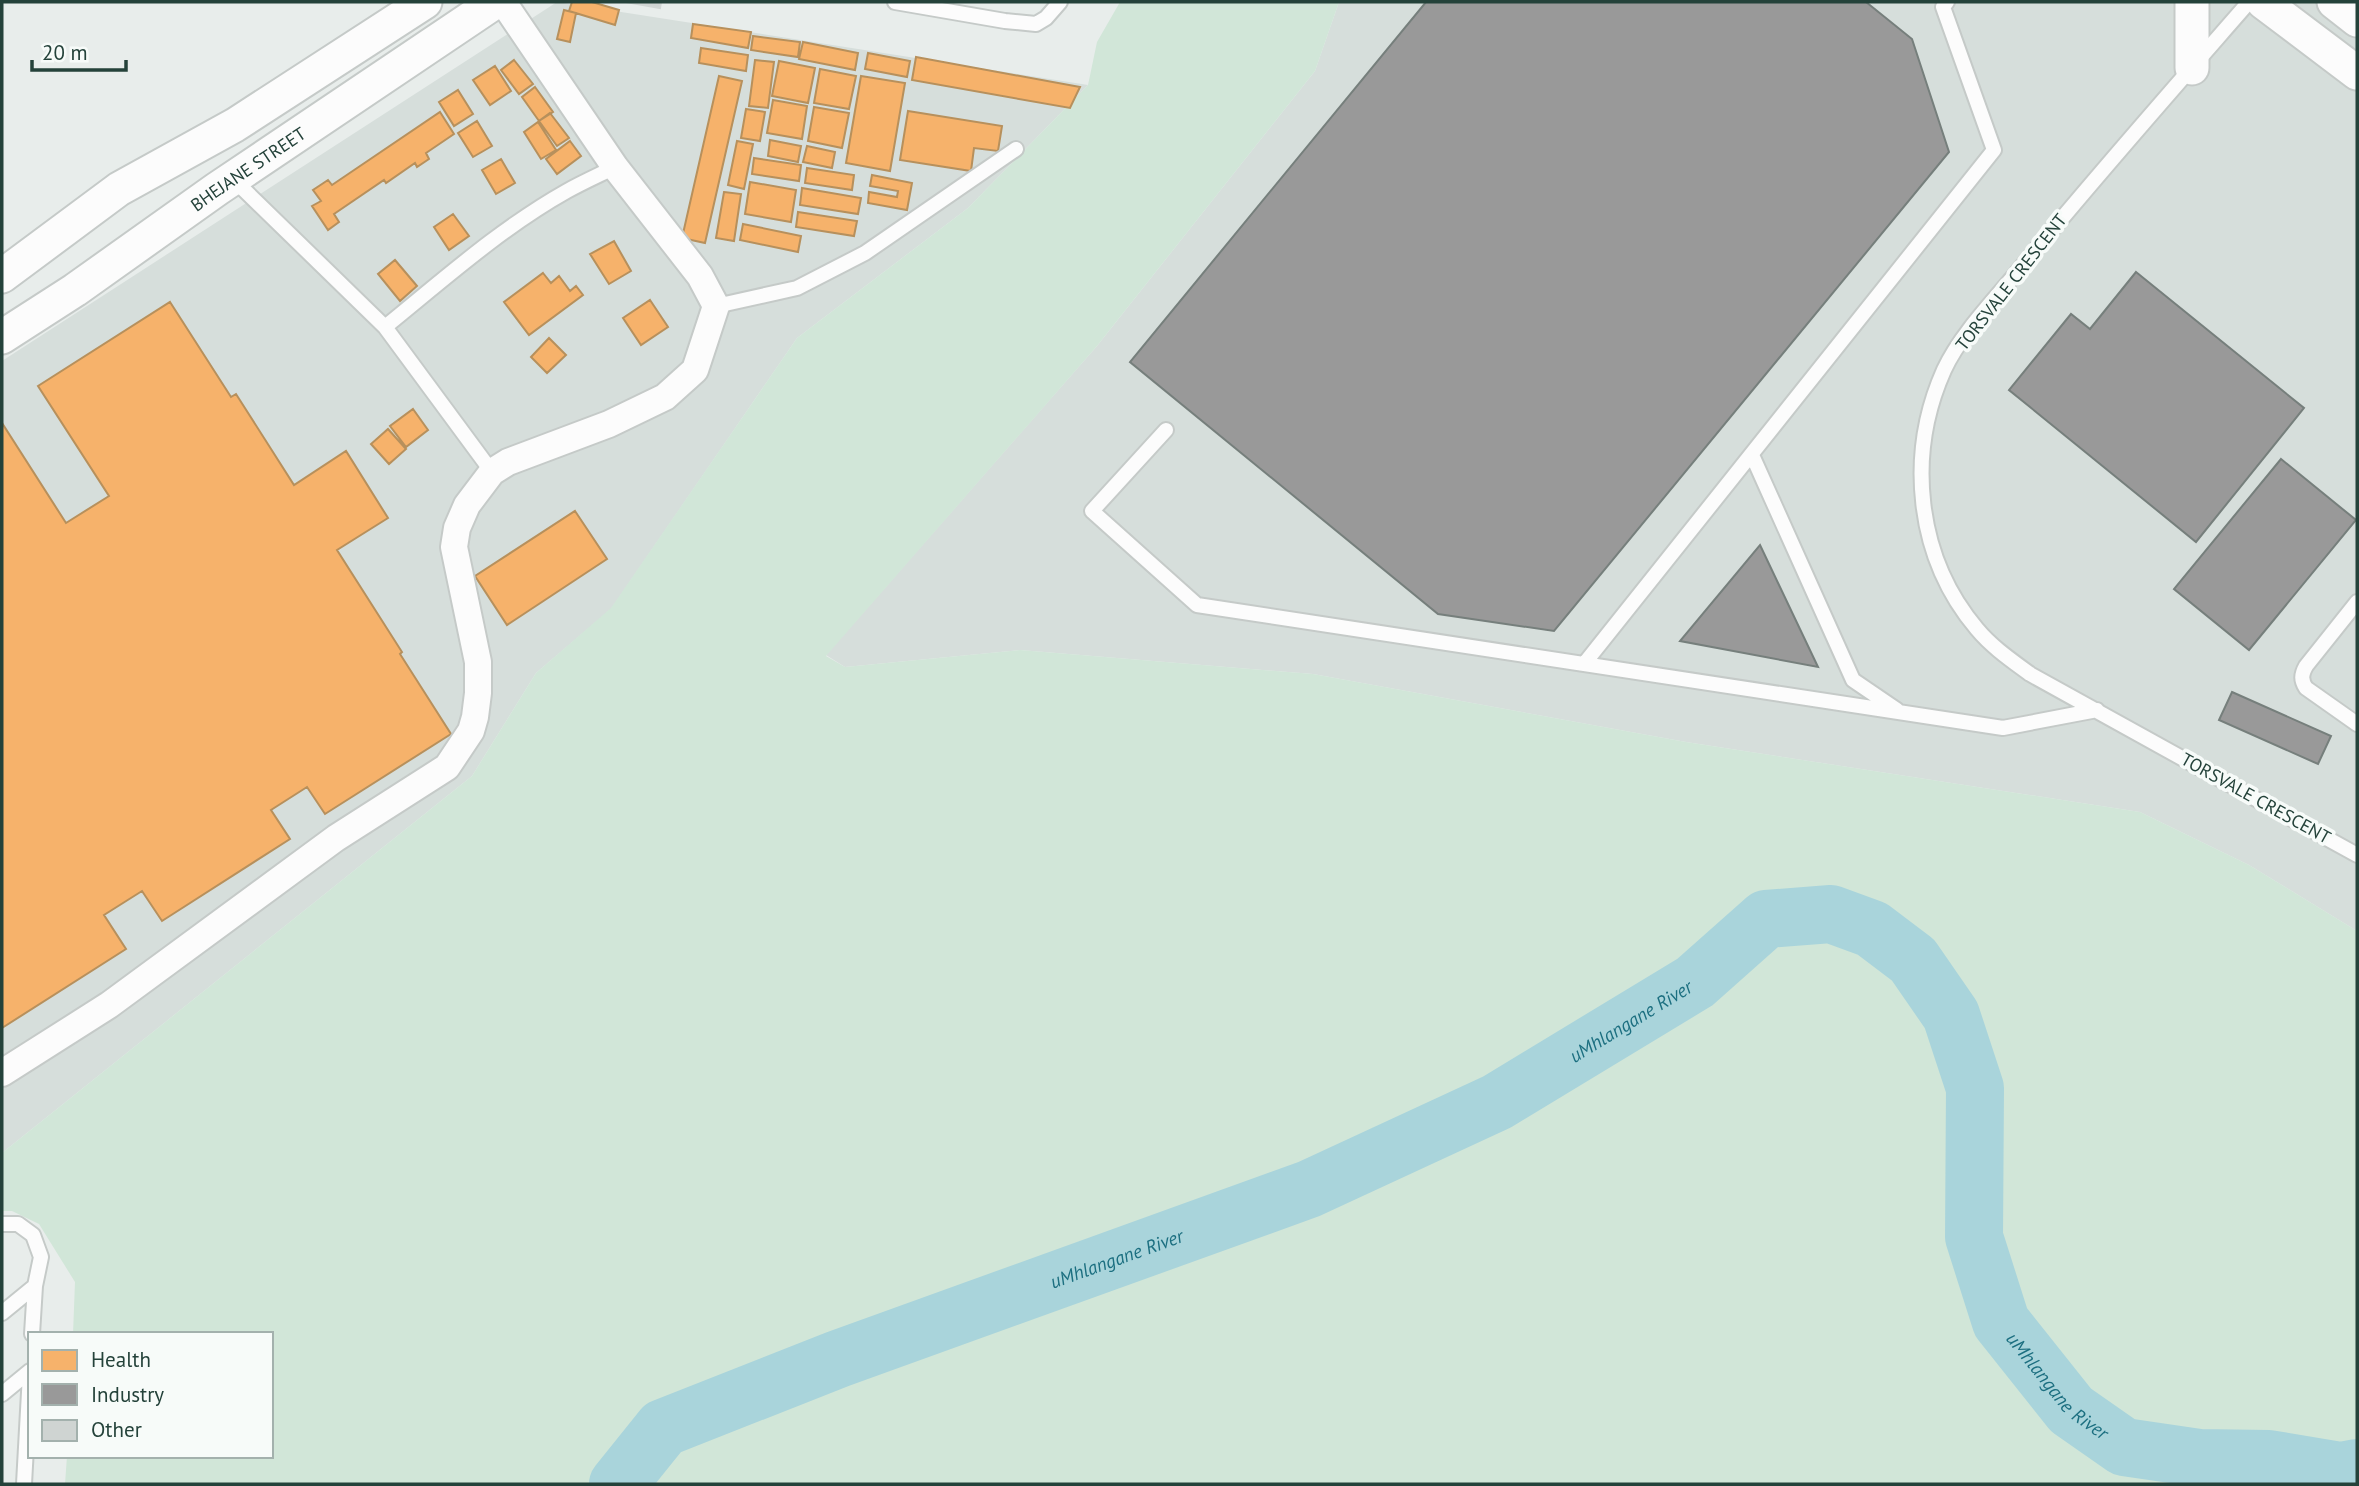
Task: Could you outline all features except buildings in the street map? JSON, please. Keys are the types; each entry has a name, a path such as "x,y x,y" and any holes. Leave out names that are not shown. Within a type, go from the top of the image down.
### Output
{"street":[{"path":"2,276 119,189 235,125 425,2"},
{"name":"BHEJANE STREET","path":"2,337 495,2"},
{"path":"2,1073 109,1005 336,838 447,767 471,731 478,693 478,662 454,547 457,528 467,505 492,472 508,462 609,424 665,397 695,370 716,306 700,276 615,167 503,2"},
{"path":"2192,2 2192,68"},
{"path":"2263,2 2357,73"},
{"path":"2334,2 2357,20"}],"lane":[{"path":"895,2 1036,24 1046,18 1060,2"},
{"path":"1584,664 1994,150 1943,7 1947,2"},
{"name":"TORSVALE CRESCENT","path":"2249,2 2087,188 1966,335 1945,367 1926,424 1921,475 1923,502 1933,554 1946,582 1978,630 2000,652 2030,674 2357,855"},
{"path":"716,306 797,288 865,253 1016,149"},
{"path":"385,327 448,275 533,212 615,167"},
{"path":"233,179 385,327 492,472"},
{"path":"1166,430 1092,511 1197,605 2003,728 2097,710"},
{"path":"1752,455 1853,680 1901,713"},
{"path":"2357,602 2306,666 2302,681 2306,688 2357,724"},
{"path":"2,1224 18,1224 33,1235 41,1257 35,1286 32,1332"},
{"path":"2,1313 35,1286"},
{"path":"2,1394 28,1374"},
{"path":"24,1484 28,1410"}],"shaded area":[{"path":"557,2 1088,85 968,208 797,338 611,609 536,673 472,776 2,1153 2,361"},
{"path":"1339,2 2357,2 2357,931 2249,865 2140,812 1686,742 1313,674 1020,650 845,667 826,655 1097,346 1315,71"}],"green space":[{"path":"1120,2 1339,2 1315,71 1097,346 826,656 845,667 1020,650 1313,674 1686,742 2140,812 2249,865 2357,931 2357,1484 65,1484 67,1458 273,1458 273,1332 73,1332 75,1282 39,1224 12,1211 2,1211 2,1153 472,776 536,673 611,608 797,338 968,208 1088,85 1097,42"}],"waterway":[{"name":"uMhlangane River","path":"618,1484 663,1428 838,1359 1309,1189 1497,1102 1695,982 1766,919 1831,914 1872,929 1913,960 1951,1015 1975,1088 1974,1237 2001,1322 2071,1410 2124,1447 2199,1458 2269,1459 2341,1471 2357,1468"}]}
